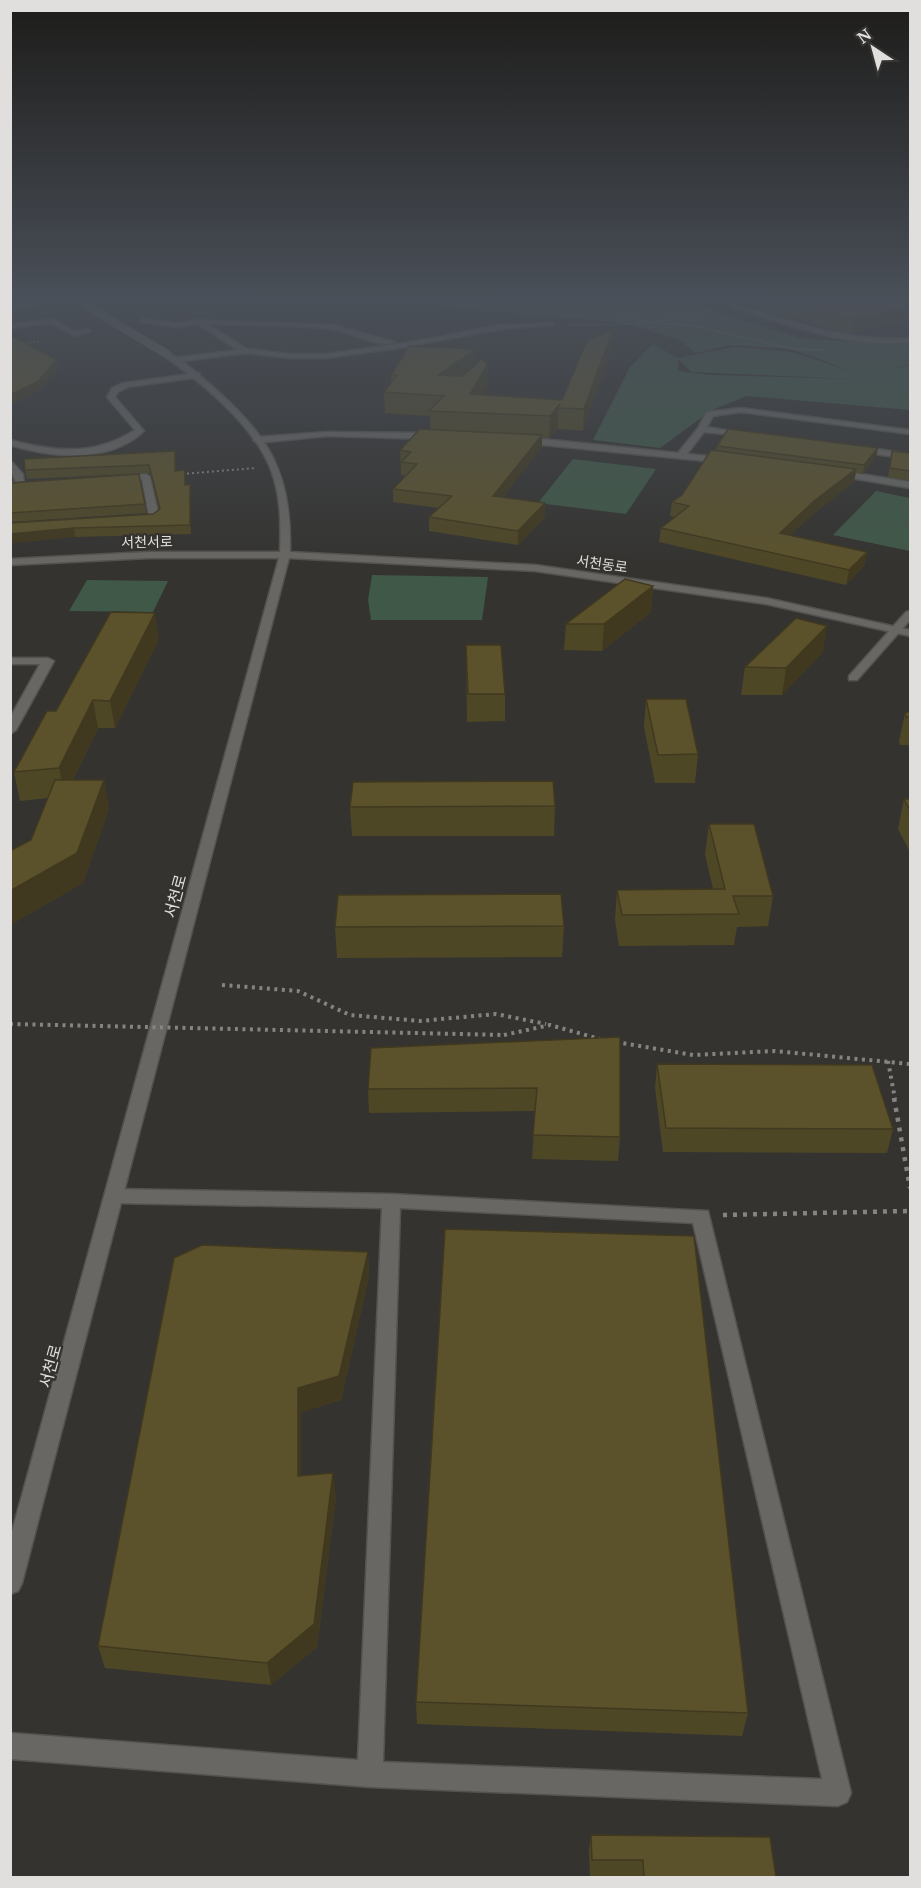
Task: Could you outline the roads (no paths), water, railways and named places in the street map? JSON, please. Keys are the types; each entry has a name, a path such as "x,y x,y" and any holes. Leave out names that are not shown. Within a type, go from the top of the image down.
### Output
{"street":[{"path":"10,442 41,452 68,453 97,451 120,445 140,430 111,397 115,390"},
{"name":"서천로","path":"10,1583 285,555 287,522 275,466 234,412 212,390"},
{"path":"681,454 702,429 710,414 741,410 910,432"},
{"path":"702,429 748,435"},
{"path":"257,440 327,434 440,436"},
{"path":"508,438 731,460"},
{"path":"842,447 910,457"},
{"path":"10,462 19,474 21,484"},
{"path":"824,471 910,485"},
{"path":"112,479 146,477 154,518 131,519"},
{"path":"10,486 32,484"},
{"name":"서천서로","path":"10,562 149,555 285,555"},
{"name":"서천동로","path":"285,555 535,568 766,601 910,633"},
{"path":"853,678 910,614"},
{"path":"10,661 48,661 16,708 10,730"},
{"path":"10,1746 370,1774 838,1794 701,1216 391,1201 114,1196"},
{"path":"370,1774 391,1201"}]}
